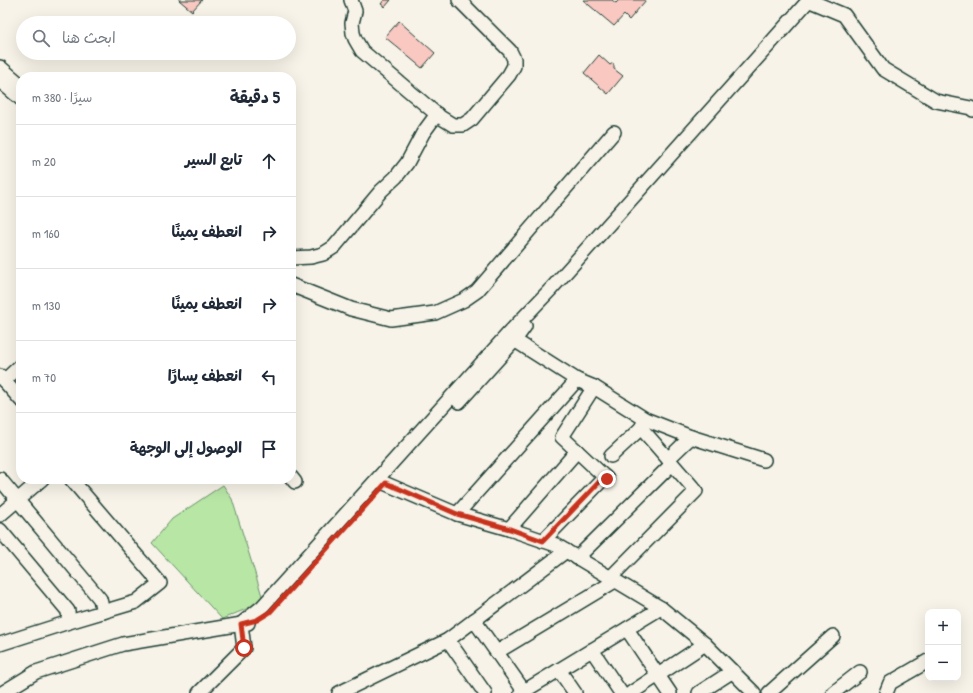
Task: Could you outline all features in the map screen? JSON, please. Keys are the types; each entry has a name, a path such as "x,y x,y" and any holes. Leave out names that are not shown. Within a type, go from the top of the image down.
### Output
{"street":[{"path":"350,0 355,11 352,23 353,33 355,40 362,51 437,114 453,125 463,125 472,118 509,75 514,66 514,59 510,51 459,0"},
{"path":"2,693 36,672 124,644 241,624 262,607 381,481 511,338 551,289 808,0 844,15 883,69 936,101 971,108 973,110"},
{"path":"0,67 16,81"},
{"path":"0,81 16,95"},
{"path":"296,258 311,257 323,254 334,247 381,191 396,177 407,163 423,133 437,114"},
{"path":"296,287 351,309 391,319 435,313 464,300 477,291 614,132"},
{"path":"497,652 612,579 696,491 670,461 643,424 594,387 578,380 511,338"},
{"path":"16,369 2,379 16,394"},
{"path":"457,514 578,380"},
{"path":"543,541 606,478 562,437 594,387"},
{"path":"643,424 692,437 764,460"},
{"path":"611,456 643,424"},
{"path":"577,558 692,437"},
{"path":"510,529 578,451"},
{"path":"0,479 100,599 103,612"},
{"path":"381,481 457,514 510,529 556,545 661,608 706,644 754,693"},
{"path":"0,515 36,484"},
{"path":"0,644 136,602 160,582 75,484"},
{"path":"0,530 68,611 69,622"},
{"path":"339,693 448,640 566,551"},
{"path":"474,620 526,691 661,608"},
{"path":"199,693 244,648 241,624"},
{"path":"627,629 670,693"},
{"path":"769,693 833,636"},
{"path":"448,640 486,693"},
{"path":"631,693 706,644"},
{"path":"592,650 621,693"},
{"path":"886,693 890,683 925,662"},
{"path":"559,670 574,693"},
{"path":"699,693 733,671"},
{"path":"834,693 860,672"}],"green space":[{"path":"223,485 232,499 263,599 256,605 222,619 152,543 172,519"}],"building":[{"path":"179,0 202,0 192,11"},
{"path":"384,0 391,0 385,7 381,4"},
{"path":"583,0 612,0 616,3 619,0 646,0 629,20 624,15 614,26"},
{"path":"399,21 435,53 422,68 385,37"},
{"path":"599,55 610,65 613,63 614,69 623,76 608,94 584,73"}],"route":[{"path":"244,648 241,624 257,620 270,612 386,483 457,514 510,529 543,541 604,477 607,479"}]}
